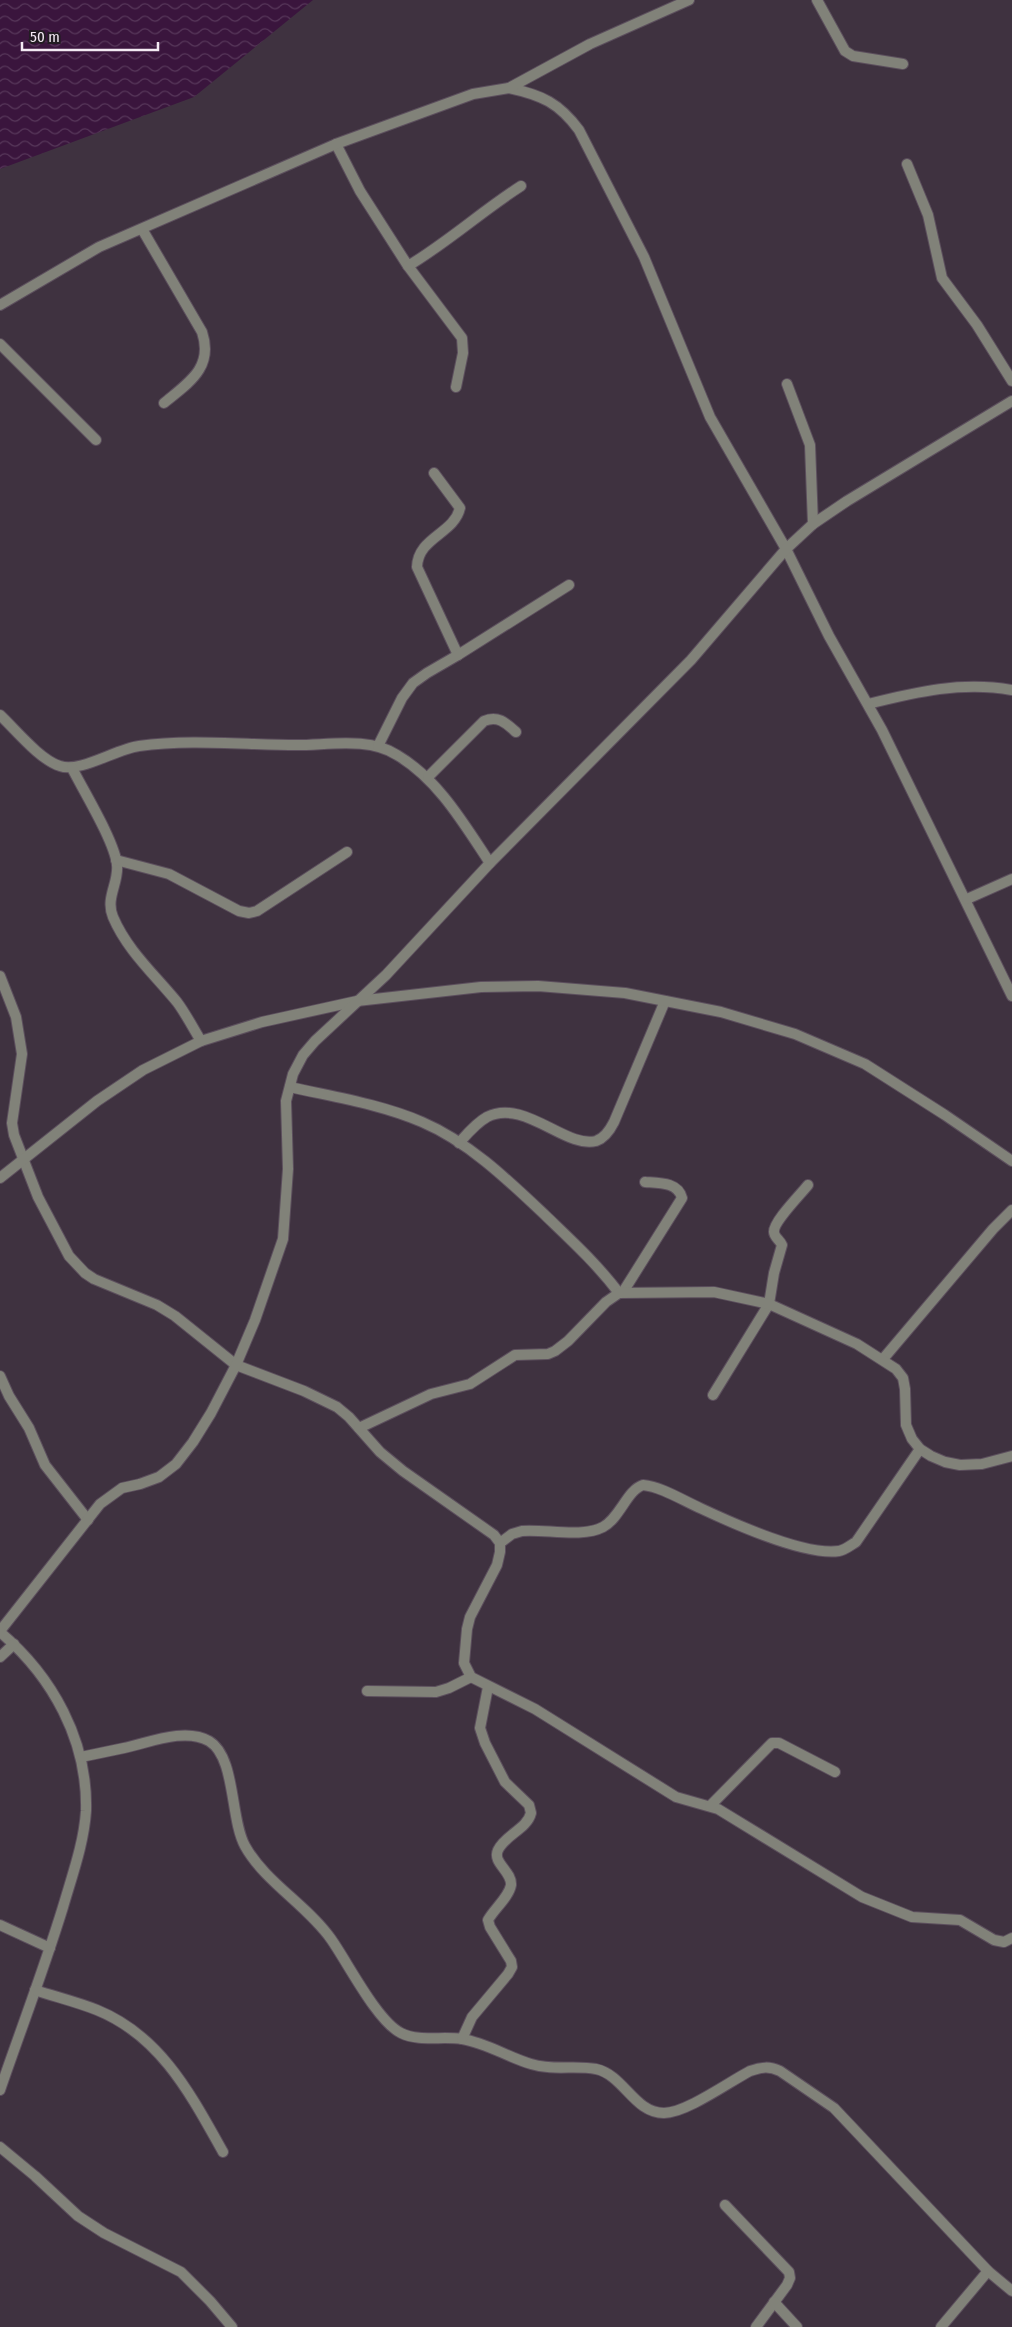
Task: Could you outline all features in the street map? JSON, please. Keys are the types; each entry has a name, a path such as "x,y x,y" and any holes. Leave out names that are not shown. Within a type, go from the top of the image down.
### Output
{"street":[{"path":"0,304 99,247 142,228 336,144 473,94 509,88 590,44 689,0"},
{"path":"816,0 845,51 853,56 903,64"},
{"path":"509,88 529,92 557,105 567,114 579,130 644,257 710,417 786,549 829,636 868,704 967,899 1012,996"},
{"path":"336,144 360,191 408,266 462,338 464,353 456,387"},
{"path":"908,164 928,216 942,278 977,326 1012,381"},
{"path":"408,266 455,235 486,209 521,186"},
{"path":"142,228 206,342 203,364 194,379 164,403"},
{"path":"0,344 96,440"},
{"path":"787,384 810,445 813,524"},
{"path":"0,2090 50,1948 78,1859 86,1811 81,1756 53,1690 14,1644 0,1631 100,1504 116,1492 159,1477 176,1464 193,1442 211,1413 236,1365 261,1305 283,1239 288,1169 286,1100 293,1074 303,1055 315,1041 386,975 490,863 692,660 786,549 813,524 847,501 1012,400"},
{"path":"434,474 460,508 454,520 421,550 417,558 417,567 458,655"},
{"path":"378,746 402,698 413,683 427,672 458,655 569,584"},
{"path":"868,704 930,689 970,687 1012,690"},
{"path":"0,714 46,759 59,766 72,768 123,749 150,745 223,742 297,745 332,743 378,746 396,753 428,778 490,863"},
{"path":"428,778 484,721 492,718 498,719 516,732"},
{"path":"72,768 112,846 116,860 116,871 110,903 115,922 140,961 178,1004 201,1041"},
{"path":"116,860 169,874 239,911 249,913 257,911 347,852"},
{"path":"967,899 1012,879"},
{"path":"0,976 16,1017 22,1054 12,1123 14,1135 38,1197 65,1247 84,1273 157,1305 175,1316 236,1365 323,1400 349,1417 380,1452 484,1527 500,1543 497,1565 470,1617 467,1629 464,1663 471,1677 535,1709 658,1787 687,1801 710,1806 862,1897 924,1919 947,1918 960,1920 994,1940 1004,1942 1012,1938"},
{"path":"0,1178 97,1101 143,1070 201,1041 262,1022 357,1001 481,987 538,986 625,993 720,1012 795,1034 865,1064 945,1114 1012,1161"},
{"path":"459,1143 474,1127 488,1117 505,1112 526,1116 585,1141 596,1141 607,1135 665,1001"},
{"path":"290,1087 389,1109 424,1122 459,1143 518,1189 586,1254 621,1293 714,1292 769,1304 857,1344 883,1359 896,1369 903,1378 906,1425 912,1439 920,1449 945,1462 960,1465 982,1464 1012,1456"},
{"path":"359,1428 431,1394 470,1384 515,1355 548,1354 568,1341 606,1302 621,1293 682,1198 679,1190 673,1187 645,1182"},
{"path":"713,1395 769,1304 774,1273 782,1245 774,1233 774,1229 778,1221 808,1185"},
{"path":"883,1359 993,1229 1012,1210"},
{"path":"0,1376 9,1396 29,1428 45,1465 88,1520"},
{"path":"500,1543 512,1534 522,1531 588,1532 602,1528 612,1521 633,1492 643,1485 717,1516 783,1540 822,1552 842,1551 856,1542 920,1449"},
{"path":"0,1657 14,1644"},
{"path":"367,1691 436,1692 471,1677"},
{"path":"462,2039 472,2017 512,1967 511,1961 490,1927 488,1920 509,1890 511,1883 497,1858 497,1852 501,1845 528,1820 532,1813 528,1805 505,1782 484,1743 480,1728 488,1686"},
{"path":"81,1756 166,1737 186,1736 209,1741 224,1759 238,1826 245,1846 266,1873 307,1911 330,1937 391,2026 401,2033 412,2037 462,2039 482,2043 532,2065 568,2069 594,2068 608,2072 636,2101 650,2109 663,2113 679,2110 750,2071 762,2067 771,2067 780,2071 834,2108 877,2151 988,2271 1012,2291"},
{"path":"710,1806 772,1743 779,1744 835,1772"},
{"path":"0,1925 50,1948"},
{"path":"35,1990 97,2010 130,2027 153,2046 172,2067 223,2152"},
{"path":"0,2146 78,2216 104,2233 181,2272 205,2295 232,2327"},
{"path":"725,2204 789,2272 790,2278 787,2286 756,2327"},
{"path":"941,2327 988,2271"},
{"path":"774,2302 797,2327"}],"water":[{"path":"0,0 313,0 194,97 0,169"}]}
